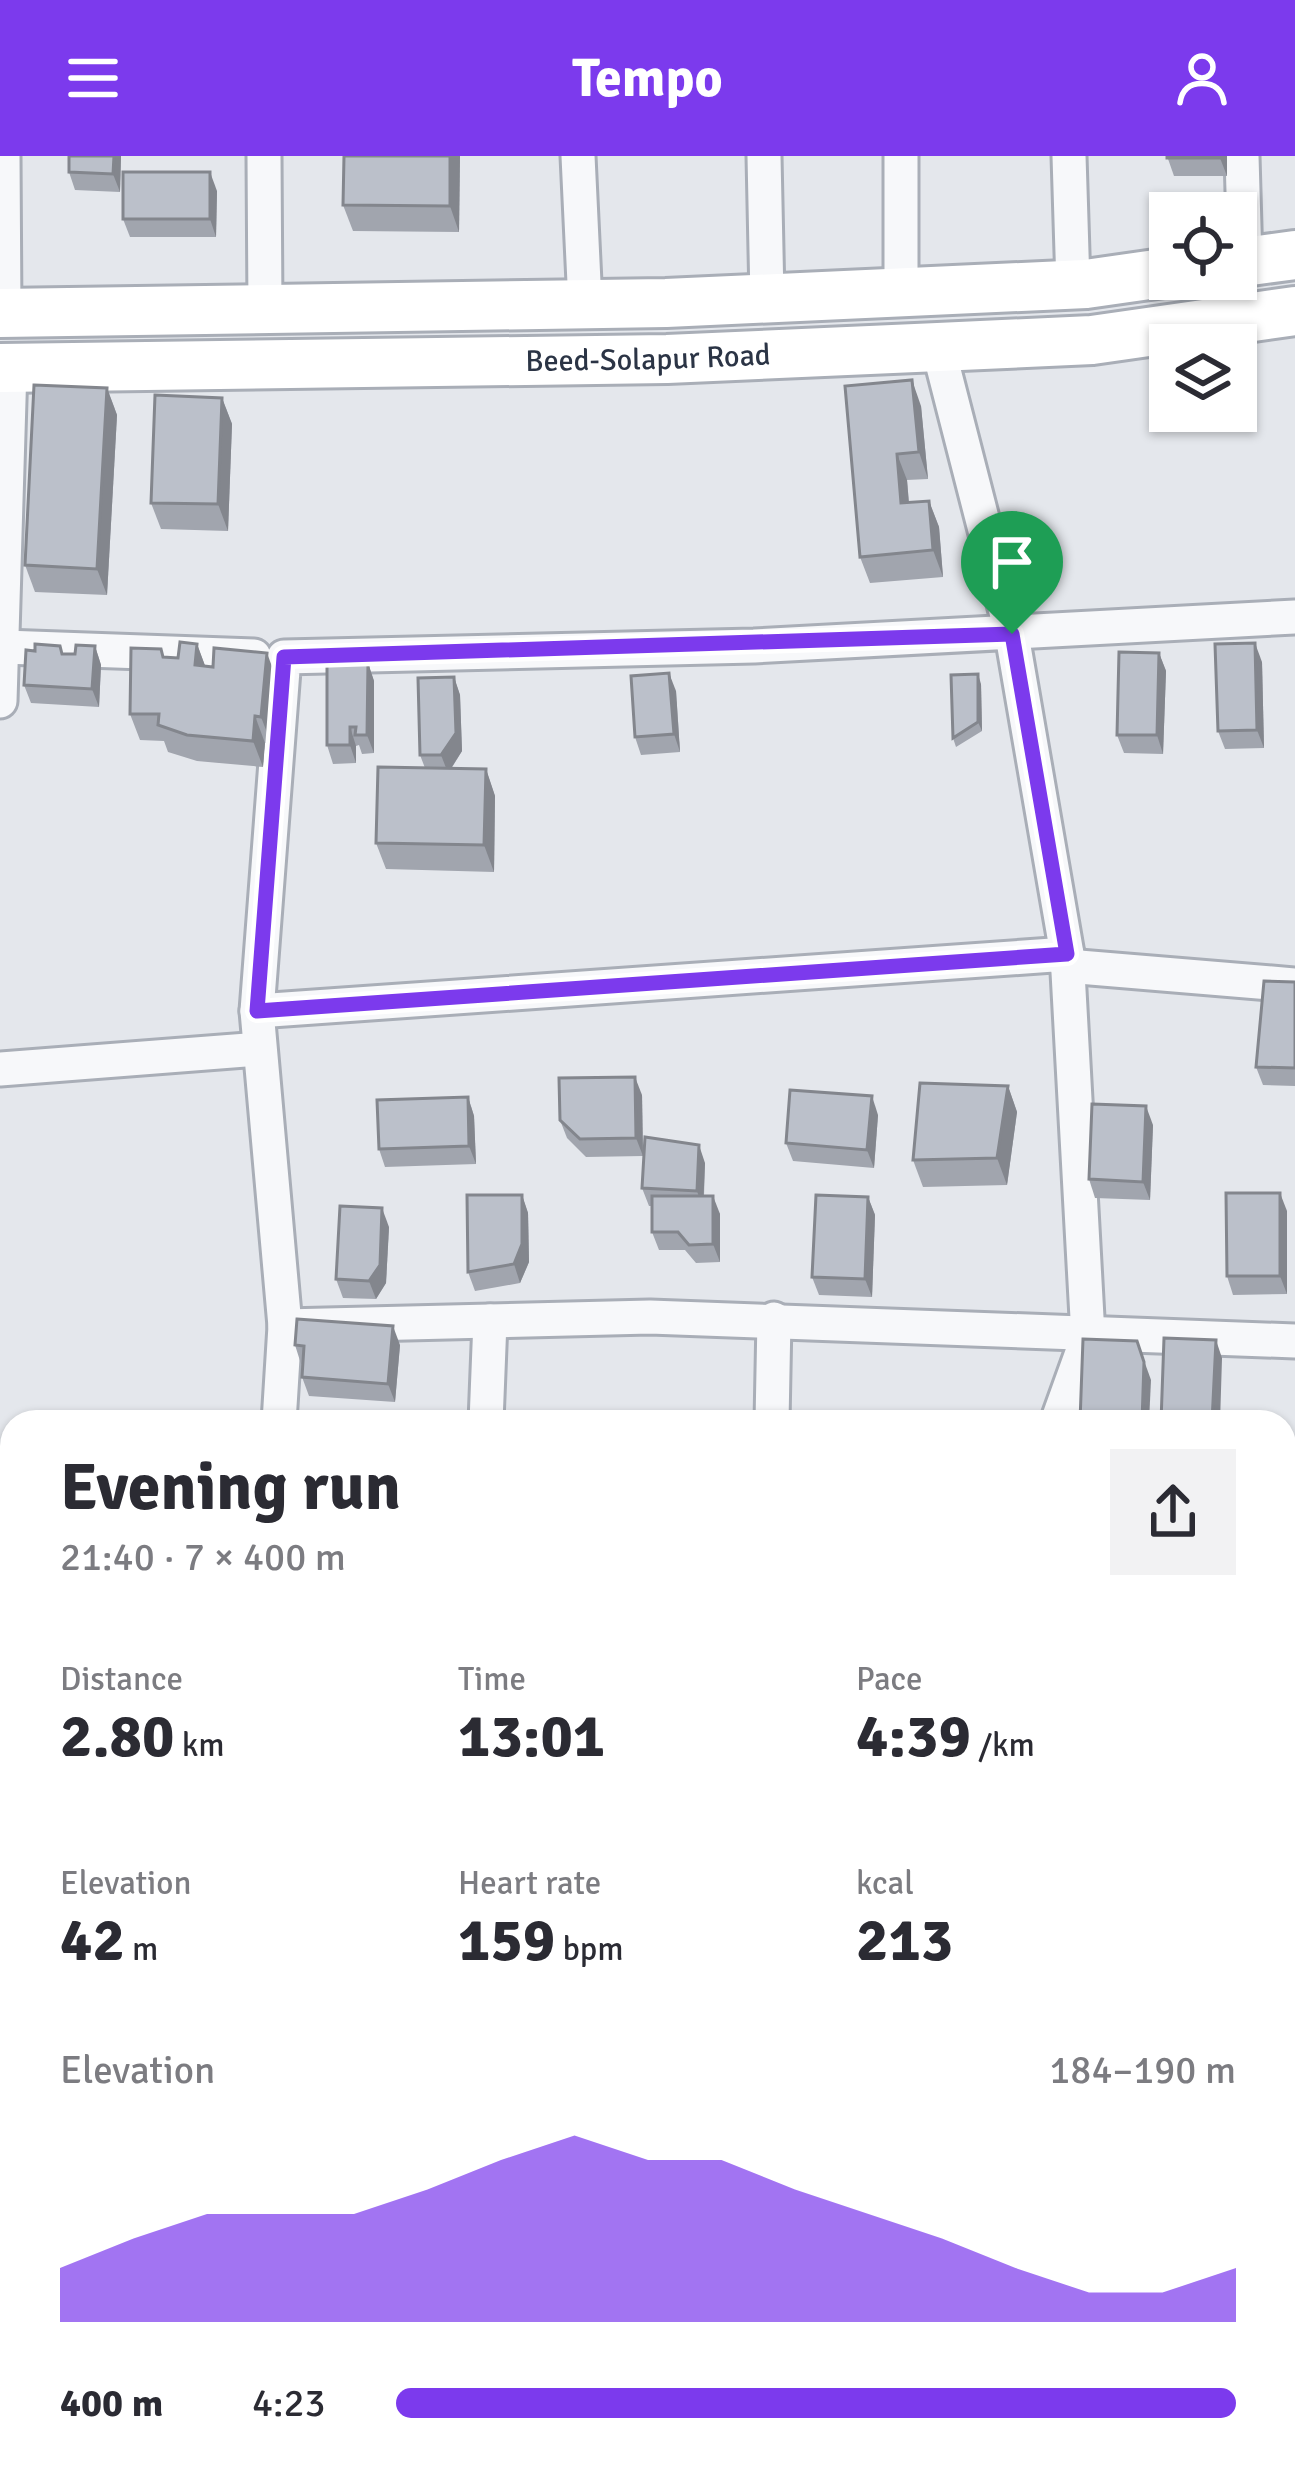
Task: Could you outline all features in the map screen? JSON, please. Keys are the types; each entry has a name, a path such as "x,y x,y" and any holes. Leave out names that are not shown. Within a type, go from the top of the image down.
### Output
{"main road":[{"path":"1257,260 1295,255"},
{"name":"Beed-Solapur Road","path":"2,313 766,298 1073,285 1149,275"},
{"name":"Beed-Solapur Road","path":"5,367 667,358 938,347 1092,340 1295,310"}],"street":[{"path":"2,313 3,156"},
{"path":"264,156 265,309"},
{"path":"578,156 585,304"},
{"path":"764,156 766,298"},
{"path":"901,156 902,292"},
{"path":"1070,156 1073,285"},
{"path":"1241,192 1242,156"},
{"path":"938,347 1012,634 1067,960 1088,1336 1061,1410"},
{"path":"0,701 5,367"},
{"path":"4,647 284,657 1012,634 1295,617"},
{"path":"280,1410 285,1326 257,1011 284,657"},
{"path":"257,1011 1067,960 1295,985"},
{"path":"0,1070 259,1048"},
{"path":"772,1410 774,1319"},
{"path":"285,1326 774,1319 1088,1336 1295,1341"},
{"path":"486,1410 490,1321"}],"building":[{"path":"69,156 114,156 113,174 69,172"},
{"path":"344,156 450,156 450,206 343,205"},
{"path":"1220,156 1220,158 1167,158"},
{"path":"123,172 210,172 210,219 123,219"},
{"path":"912,380 919,452 897,454 901,503 929,501 933,550 860,557 845,386"},
{"path":"34,385 107,388 97,569 25,565"},
{"path":"155,395 222,398 218,504 151,503"},
{"path":"180,642 197,644 195,665 213,667 214,648 267,653 261,717 255,716 253,741 187,735 158,725 159,714 130,714 131,648 161,649 163,657 178,658"},
{"path":"1255,643 1257,730 1218,731 1215,644"},
{"path":"35,644 60,646 62,654 75,654 76,645 95,646 92,689 24,685 26,650 35,651"},
{"path":"1119,652 1159,653 1157,735 1117,735"},
{"path":"327,663 368,663 367,735 355,735 356,727 350,727 350,745 327,745"},
{"path":"669,673 674,734 635,737 631,676"},
{"path":"978,674 978,722 953,738 951,675"},
{"path":"454,677 456,733 441,755 420,755 418,678"},
{"path":"378,767 486,769 484,845 376,843"},
{"path":"1264,981 1295,982 1295,1068 1256,1067"},
{"path":"635,1077 636,1138 580,1139 560,1120 559,1078"},
{"path":"920,1083 1008,1086 997,1158 913,1160"},
{"path":"790,1090 872,1096 867,1150 786,1143"},
{"path":"468,1097 469,1146 379,1149 377,1100"},
{"path":"1092,1104 1146,1106 1143,1182 1089,1179"},
{"path":"645,1137 699,1145 697,1191 642,1188"},
{"path":"1226,1193 1280,1193 1280,1276 1227,1276"},
{"path":"467,1195 522,1195 522,1244 514,1264 468,1272"},
{"path":"816,1195 868,1197 865,1279 812,1277"},
{"path":"652,1196 713,1196 713,1244 689,1245 678,1232 652,1232"},
{"path":"340,1206 382,1208 380,1265 369,1281 336,1279"},
{"path":"297,1319 393,1326 388,1384 302,1377 304,1346 295,1345"},
{"path":"1164,1338 1216,1340 1213,1410 1161,1410"},
{"path":"1083,1339 1137,1341 1144,1362 1142,1410 1080,1410"}],"route":[{"path":"1012,634 1067,954 257,1011 284,657 754,646 1012,634"}]}
